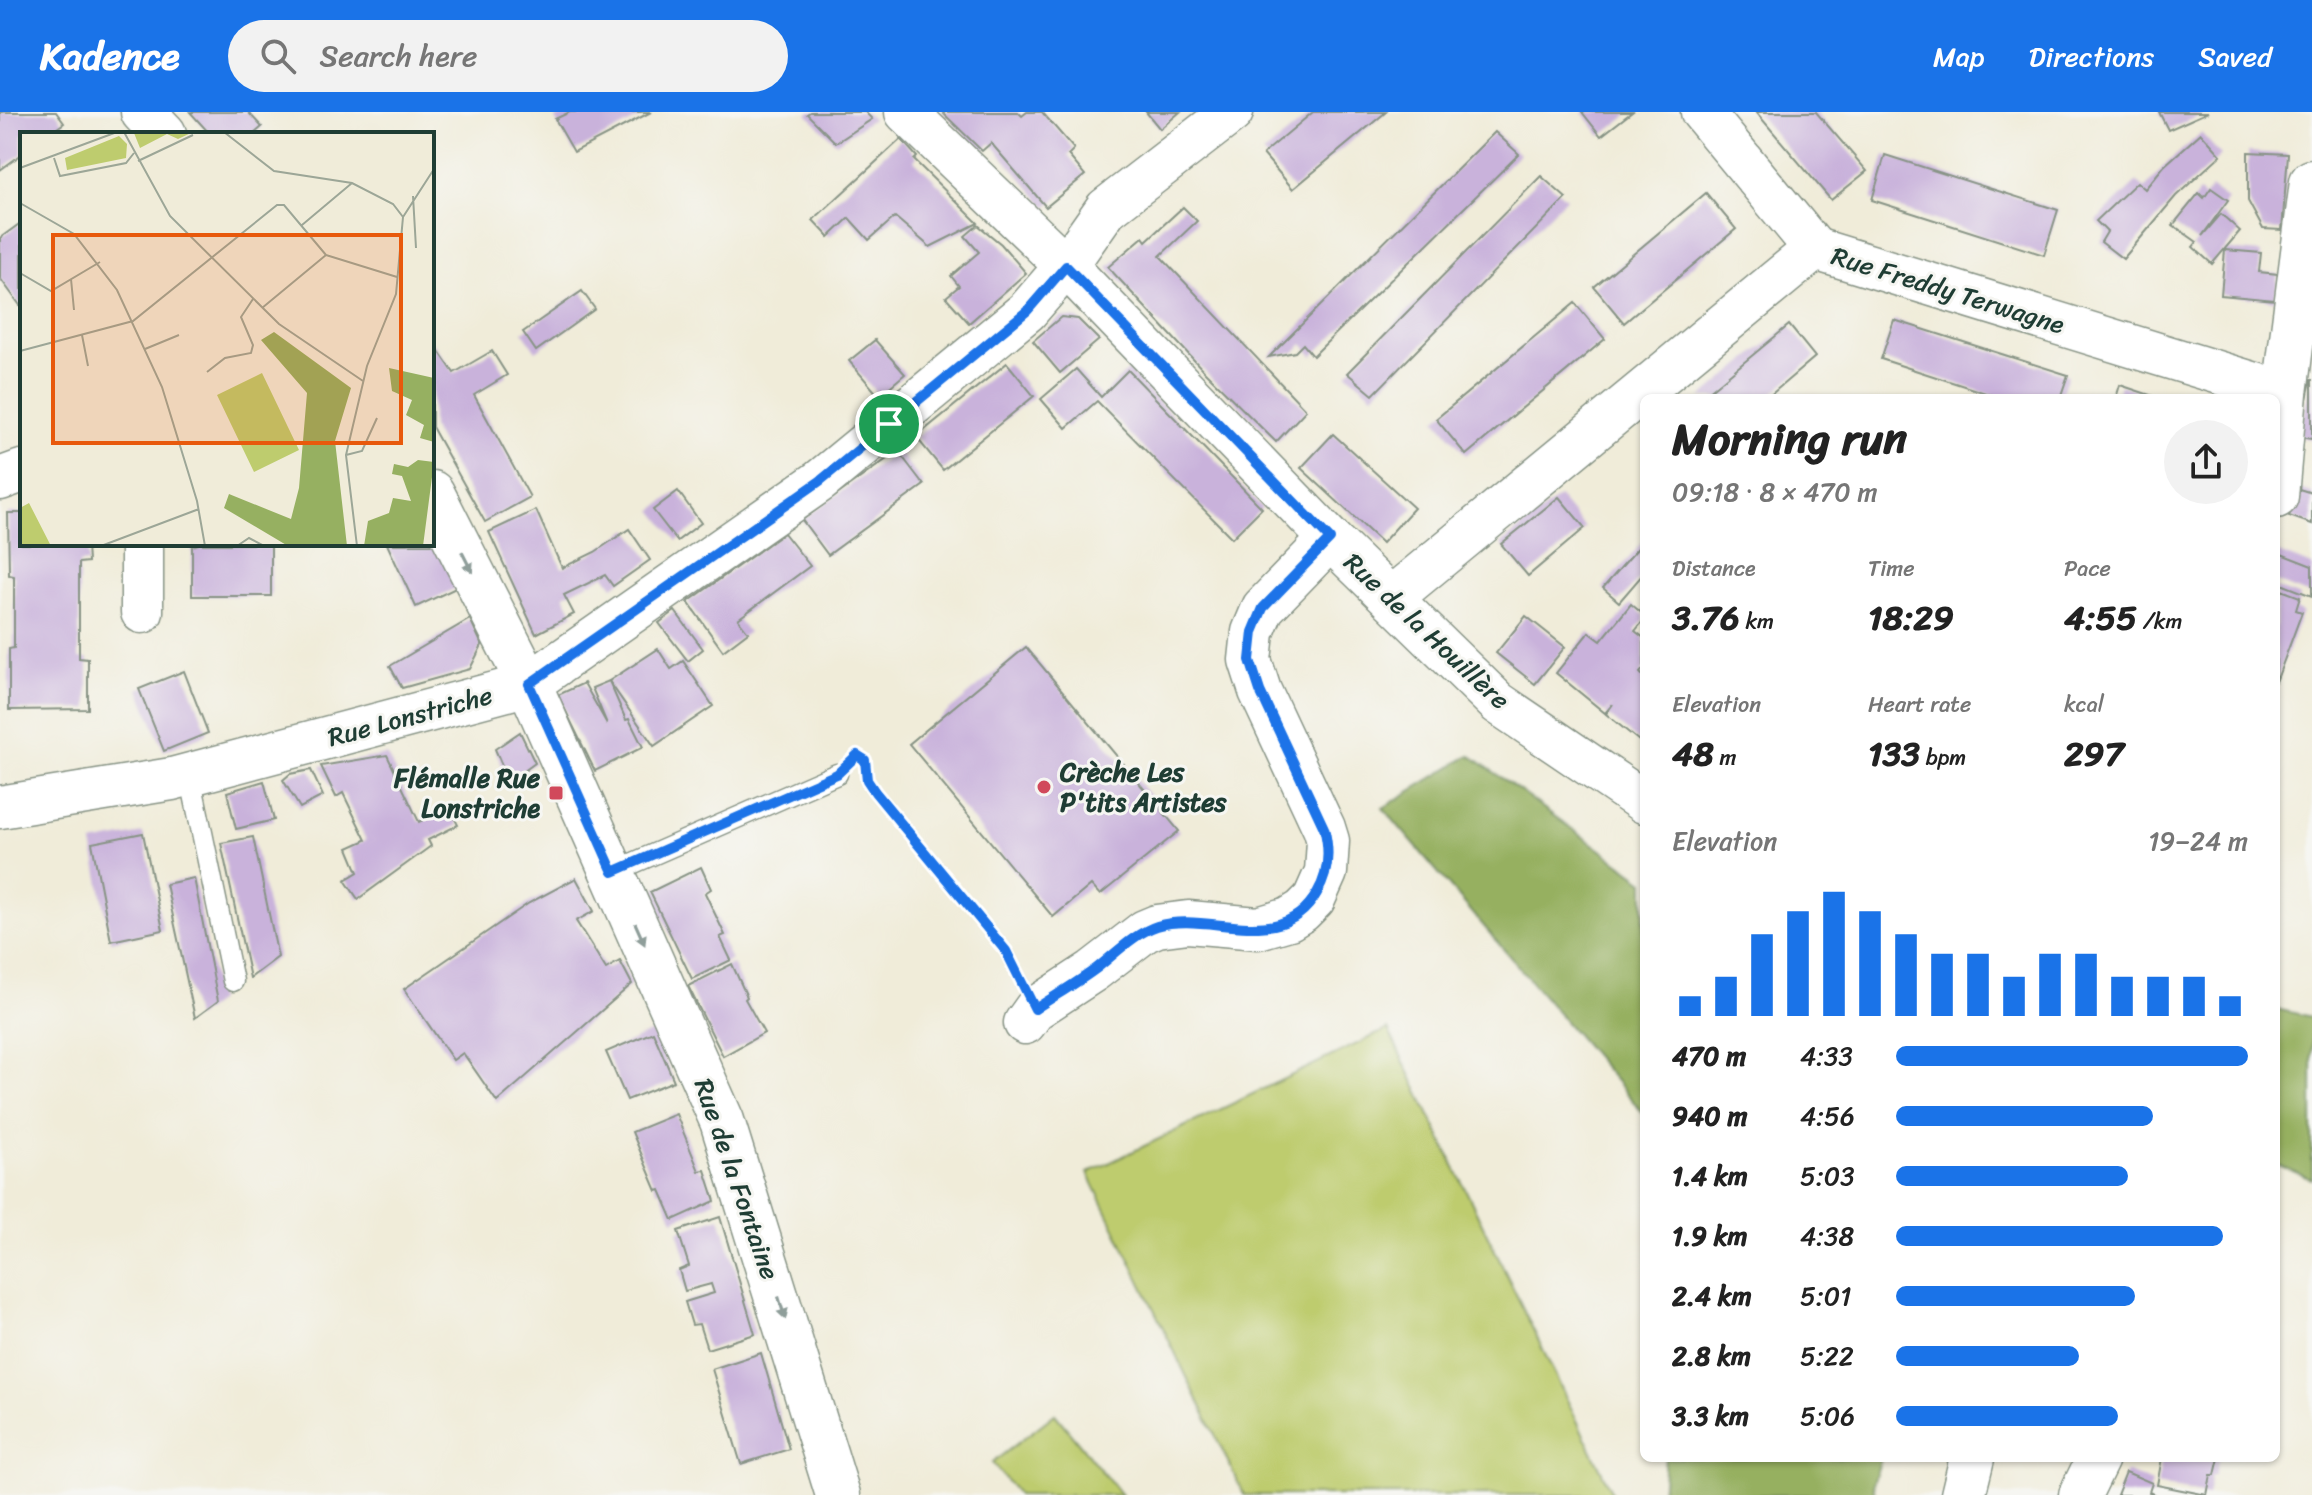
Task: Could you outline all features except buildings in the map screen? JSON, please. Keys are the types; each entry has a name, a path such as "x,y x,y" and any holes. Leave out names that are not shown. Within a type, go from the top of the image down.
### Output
{"street":[{"path":"143,112 162,132"},
{"name":"Rue de la Houillère","path":"906,112 1066,266 1330,539 1498,703 1640,799"},
{"name":"Rue Lonstriche","path":"0,807 190,775 529,684 820,481 1027,311 1066,266 1106,209 1232,112"},
{"path":"1702,112 1815,249"},
{"path":"2280,450 2312,182"},
{"name":"Rue Freddy Terwagne","path":"1391,598 1815,249 2285,393"},
{"path":"0,479 20,472"},
{"name":"Rue de la Fontaine","path":"434,497 529,684 722,1121 838,1495"},
{"name":"Rue de la Houillère","path":"1030,1016 1145,931 1157,926 1188,922 1258,928 1289,919 1314,899 1326,872 1328,841 1260,691 1250,660 1253,632 1263,608 1330,539"},
{"path":"142,546 142,612"},
{"path":"1963,1495 1971,1462"},
{"path":"2080,1495 2096,1462"}],"lane":[{"path":"613,872 837,774"},
{"path":"190,775 233,981"}],"path":[{"path":"837,774 857,755 865,760 867,780 875,792 1006,951 1030,1016"}],"green space":[{"path":"1470,755 1640,878 1640,1109 1383,808"},
{"path":"2280,1010 2312,1017 2312,1179 2280,1166"},
{"path":"1388,1029 1613,1495 1244,1495 1088,1173"},
{"path":"1055,1414 1121,1495 1018,1495 992,1463"},
{"path":"1665,1462 1880,1462 1873,1484 1875,1495 1662,1495"}],"place":[{"name":"Crèche Les P'tits Artistes","path":"1044,787"},
{"name":"Flémalle Rue Lonstriche","path":"556,793"}],"route":[{"path":"1066,266 1330,539 1263,608 1251,645 1250,660 1260,691 1328,841 1322,884 1314,899 1302,911 1274,925 1258,928 1188,922 1157,926 1145,931 1093,971 1035,1009 1006,951 875,792 867,780 865,760 857,755 837,774 613,872 529,684 820,481 889,424 1027,311 1066,266"}]}
